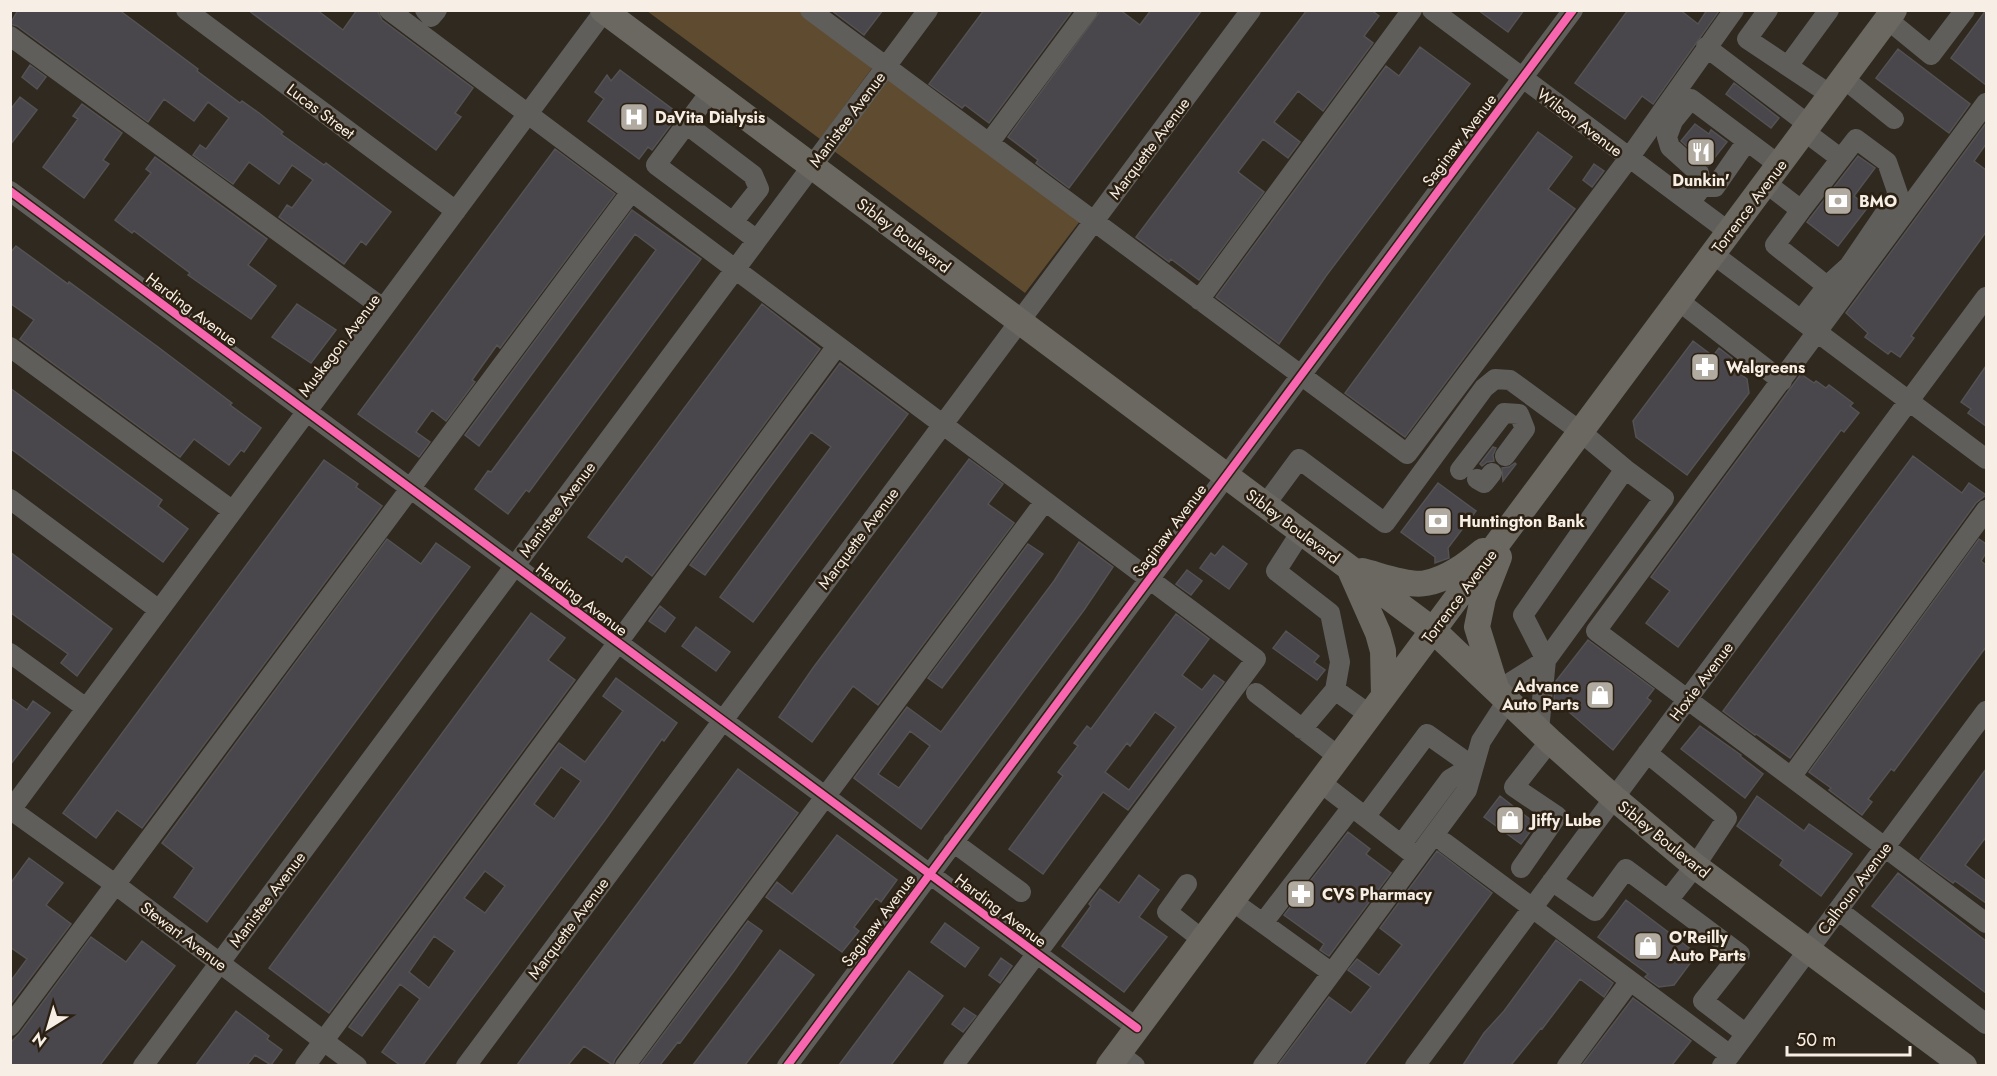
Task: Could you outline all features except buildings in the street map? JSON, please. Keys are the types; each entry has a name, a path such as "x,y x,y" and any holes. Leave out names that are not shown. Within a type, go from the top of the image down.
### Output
{"main road":[{"name":"Sibley Boulevard","path":"604,11 1434,631 1544,735 1695,866 1964,1065"},
{"name":"Torrence Avenue","path":"1121,1061 1137,1028 1890,15"},
{"path":"1350,569 1406,582 1426,584 1461,568 1509,529"},
{"path":"1502,696 1477,627 1484,598 1509,529"},
{"path":"1350,569 1378,633 1383,651 1377,706"}],"street":[{"name":"Lucas Street","path":"186,10 456,211"},
{"path":"389,10 1256,659 953,1065"},
{"path":"425,10 432,17 437,10"},
{"path":"810,10 1407,454 1629,158 1734,10"},
{"name":"Manistee Avenue","path":"143,1065 928,10"},
{"path":"988,143 1088,10"},
{"name":"Marquette Avenue","path":"466,1065 1251,10"},
{"path":"1199,300 1412,10"},
{"name":"Wilson Avenue","path":"1432,10 1629,158 1696,195 1729,232"},
{"name":"Saginaw Avenue","path":"787,1065 1573,10"},
{"path":"1768,10 1747,39 1788,66 1837,87 1894,119"},
{"path":"1788,66 1829,10"},
{"path":"1890,15 1931,55 1965,10"},
{"name":"Muskegon Avenue","path":"11,810 604,11"},
{"path":"10,36 383,308"},
{"path":"1706,47 1807,128 1840,158"},
{"path":"711,91 656,165 757,240"},
{"path":"1696,195 1699,173 1670,147 1667,137 1673,121 1691,99 1747,141 1801,210"},
{"path":"1985,920 1596,631 1986,103"},
{"path":"686,124 753,175 759,189 733,222"},
{"path":"1802,320 1827,286 1849,266 1898,194 1887,162 1856,139 1775,245 1827,286"},
{"path":"1696,195 1715,187 1747,141"},
{"name":"Harding Avenue","path":"10,191 1137,1028"},
{"path":"10,1026 631,192"},
{"path":"1713,254 1986,459"},
{"name":"Hoxie Avenue","path":"1415,1065 1986,297"},
{"path":"1679,301 1782,381"},
{"path":"305,1065 837,346"},
{"path":"10,347 233,511"},
{"path":"1263,1065 1467,790 1481,741 1502,696 1546,660 1664,498 1533,396 1510,380 1495,379 1484,388 1385,523 1299,459 1265,506"},
{"path":"1519,414 1533,396"},
{"path":"1434,456 1475,475 1504,413 1519,414"},
{"path":"1505,456 1525,429 1519,414"},
{"path":"1521,868 1557,816 1514,787 1544,735 1546,660 1523,615 1624,469"},
{"path":"10,499 159,610"},
{"path":"625,1065 1045,501"},
{"path":"1791,777 1986,510"},
{"path":"1300,532 1276,571 1330,613 1340,662 1335,690 1302,729"},
{"path":"10,653 86,708"},
{"path":"1335,690 1377,706"},
{"path":"1256,693 1339,757"},
{"name":"Calhoun Avenue","path":"1726,1060 1986,711"},
{"path":"1263,923 1427,734 1472,766"},
{"path":"1647,753 1727,818 1669,900"},
{"path":"1401,845 1450,779 1472,766"},
{"path":"1320,782 1417,857"},
{"name":"Stewart Avenue","path":"11,810 116,885 357,1065"},
{"path":"953,842 1021,892"},
{"path":"1445,843 1630,981 1726,1060"},
{"path":"1552,881 1595,911 1626,869 1740,954 1703,1001 1746,1034"},
{"path":"1187,884 1167,912 1203,940"},
{"path":"1232,901 1332,973"},
{"path":"1838,910 1986,1024"},
{"path":"1567,1065 1630,981"}],"shaded area":[{"path":"647,11 804,11 875,64 820,139"},
{"path":"891,75 1083,217 1025,293 834,151"}],"cycle path":[{"path":"787,1066 1573,10"},
{"path":"10,191 1137,1028"}],"place":[{"name":"DaVita Dialysis","path":"634,117"},
{"name":"Dunkin'","path":"1701,152"},
{"name":"BMO","path":"1838,201"},
{"name":"Walgreens","path":"1705,367"},
{"name":"Huntington Bank","path":"1438,521"},
{"name":"Advance Auto Parts","path":"1600,695"},
{"name":"Jiffy Lube","path":"1510,820"},
{"name":"CVS Pharmacy","path":"1301,894"},
{"name":"O'Reilly Auto Parts","path":"1648,946"}]}
